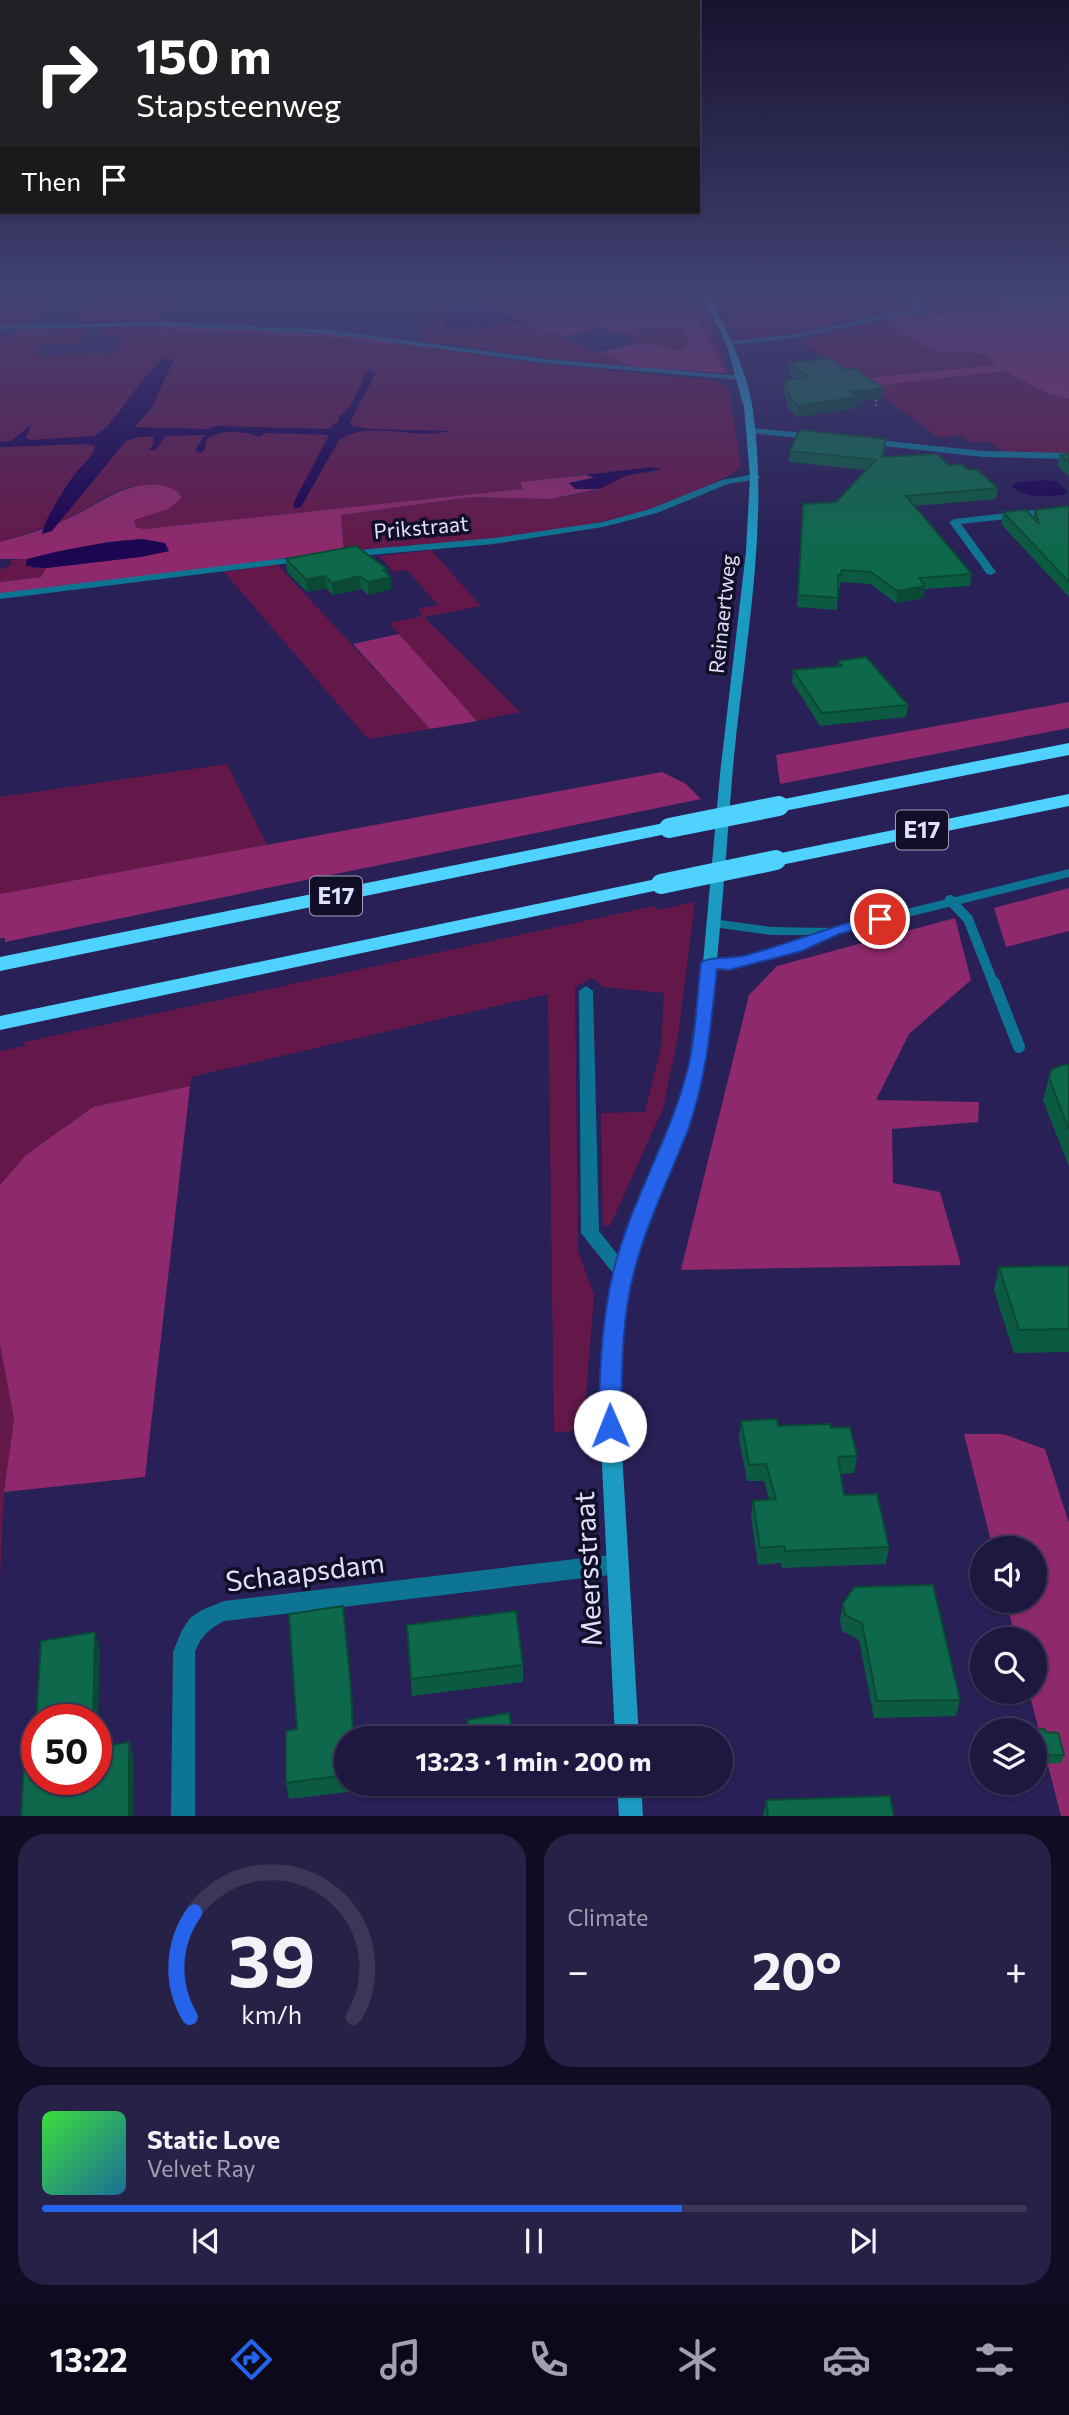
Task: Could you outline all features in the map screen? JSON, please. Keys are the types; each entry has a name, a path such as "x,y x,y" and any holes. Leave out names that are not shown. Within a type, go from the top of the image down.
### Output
{"highway":[{"name":"E17","path":"1,964 1069,749"},
{"name":"E17","path":"6,1021 1069,800"}],"main road":[{"name":"Reinaertweg","path":"711,955 726,774 748,585 755,477 752,431 741,379"},
{"name":"Meersstraat","path":"626,1726 608,1401 611,1345 623,1273 643,1211 679,1126 695,1076 711,955"},
{"path":"630,1796 631,1816"}],"street":[{"path":"752,431 832,438"},
{"path":"858,441 983,454 1069,456"},
{"name":"Prikstraat","path":"332,556 494,541 590,526 665,508 735,478 755,477"},
{"path":"991,572 954,522 1069,509"},
{"path":"0,596 318,557"},
{"path":"711,955 729,965 796,947 834,931 950,900 1069,873"},
{"path":"713,923 772,931 834,931"},
{"path":"586,990 590,1233 623,1273"},
{"name":"Schaapsdam","path":"183,1816 184,1653 195,1627 208,1616 224,1611 618,1564"}],"lane":[{"path":"950,900 968,919 1018,1047"}],"path":[{"path":"876,400 876,409"}],"shaded area":[{"path":"0,379 693,379 715,381 728,387 741,467 709,485 669,502 625,516 531,534 482,540 344,552 341,515 471,497 550,499 594,491 627,475 657,471 652,467 520,482 524,489 144,529 136,527 134,519 168,509 130,487 109,495 62,522 0,542"},
{"path":"144,379 165,379 151,409 135,427 329,429 351,405 363,379 373,379 350,422 352,426 449,431 422,434 364,431 339,440 301,507 296,508 293,506 295,500 329,435 265,433 259,437 240,432 225,433 206,440 205,450 200,453 195,450 205,435 166,436 154,451 149,449 153,445 154,437 139,437 126,441 52,531 42,534 61,495 95,446 0,447 0,442 11,441 31,425 26,438 31,440 94,436 112,421"},
{"path":"859,379 861,379 935,379 869,386"},
{"path":"935,379 1020,379 1047,393 1069,399 1069,454 1004,452 990,442 969,442 960,435 939,438 869,386"},
{"path":"1020,379 1069,379 1069,399 1047,393"},
{"path":"652,467 662,469 627,475 599,489 575,489 569,483 595,478 586,475"},
{"path":"586,475 595,477 569,483 599,489 550,499 471,497 341,515 344,552 276,559 277,564 0,598 0,582 41,577 46,568 169,551 143,539 107,542 27,559 0,559 0,542 55,524 133,487 166,486 175,490 182,498 168,509 134,520 136,527 144,529 523,489 520,482"},
{"path":"1056,481 1067,491 1064,495 1036,496 1023,493 1012,486 1018,482"},
{"path":"143,539 165,543 169,551 46,568 26,566 27,559 56,552"},
{"path":"431,550 481,606 424,617 520,712 477,721 389,623 422,616 418,609 438,605 407,570 394,572 379,556"},
{"path":"27,559 26,563 34,568 46,568 41,577 0,582 0,570 12,564 10,560"},
{"path":"277,564 430,729 368,739 224,572"},
{"path":"399,634 477,721 430,729 353,644"},
{"path":"1069,702 1069,728 780,784 776,755"},
{"path":"227,764 267,845 0,894 0,797"},
{"path":"662,772 686,784 701,799 5,942 5,938 0,938 0,894"},
{"path":"1069,888 1069,931 1006,947 994,908"},
{"path":"695,902 678,1037 663,1108 610,1226 603,1225 601,1113 645,1112 661,1046 664,993 603,987 592,978 575,987 578,1251 594,1295 583,1431 554,1432 548,994 191,1077 190,1086 93,1107 26,1155 0,1185 0,1051 25,1046 24,1042 654,906 658,910"},
{"path":"955,918 971,980 909,1034 876,1100 979,1102 978,1122 892,1129 893,1183 940,1192 961,1265 681,1270 749,995 777,966"},
{"path":"190,1086 145,1477 4,1492 14,1419 0,1345 0,1185 26,1155 93,1107"},
{"path":"0,1345 14,1419 4,1492 0,1578"},
{"path":"964,1434 1003,1434 1045,1449 1069,1523 1069,1816 1061,1816 1047,1762 1047,1718 1036,1718 1032,1704 1047,1704 1047,1627 1013,1627 1009,1613 1047,1613 1047,1536 990,1536"}],"building":[{"path":"870,379 883,388 851,392 858,397 798,406 789,396 785,380"},
{"path":"799,430 886,439 882,457 937,454 949,466 961,464 969,470 976,469 998,488 906,496 972,574 919,578 925,586 897,591 871,572 842,570 841,575 838,575 838,598 798,595 803,504 836,502 876,460 790,451"},
{"path":"1069,454 1069,463 1060,455"},
{"path":"1069,506 1069,582 1003,512 1026,510 1039,524 1035,510"},
{"path":"356,546 387,569 383,570 391,577 368,582 360,576 332,583 325,576 306,579 286,559"},
{"path":"866,657 908,705 822,713 793,670 842,666 838,661"},
{"path":"1069,1065 1069,1130 1049,1078 1051,1070"},
{"path":"1069,1266 1069,1329 1019,1330 999,1267"},
{"path":"777,1419 778,1426 830,1424 831,1428 850,1427 857,1456 838,1457 844,1495 877,1494 889,1547 785,1551 784,1546 760,1548 753,1501 776,1499 766,1464 749,1465 741,1421"},
{"path":"933,1585 960,1700 877,1701 862,1623 845,1615 843,1603 855,1587"},
{"path":"343,1606 353,1726 334,1726 334,1777 286,1783 286,1731 297,1729 289,1614"},
{"path":"516,1611 523,1665 411,1679 407,1625"},
{"path":"95,1632 93,1704 37,1704 41,1641"},
{"path":"509,1713 511,1726 468,1726 467,1720"},
{"path":"1047,1732 1058,1733 1064,1755 1047,1756"},
{"path":"129,1742 129,1816 21,1816 22,1795 112,1795 112,1745"},
{"path":"890,1796 894,1816 768,1816 766,1800"}],"route":[{"path":"610,1426 608,1401 611,1345 623,1273 643,1211 679,1126 695,1076 710,963 729,965 796,947 834,931 880,919"}]}
